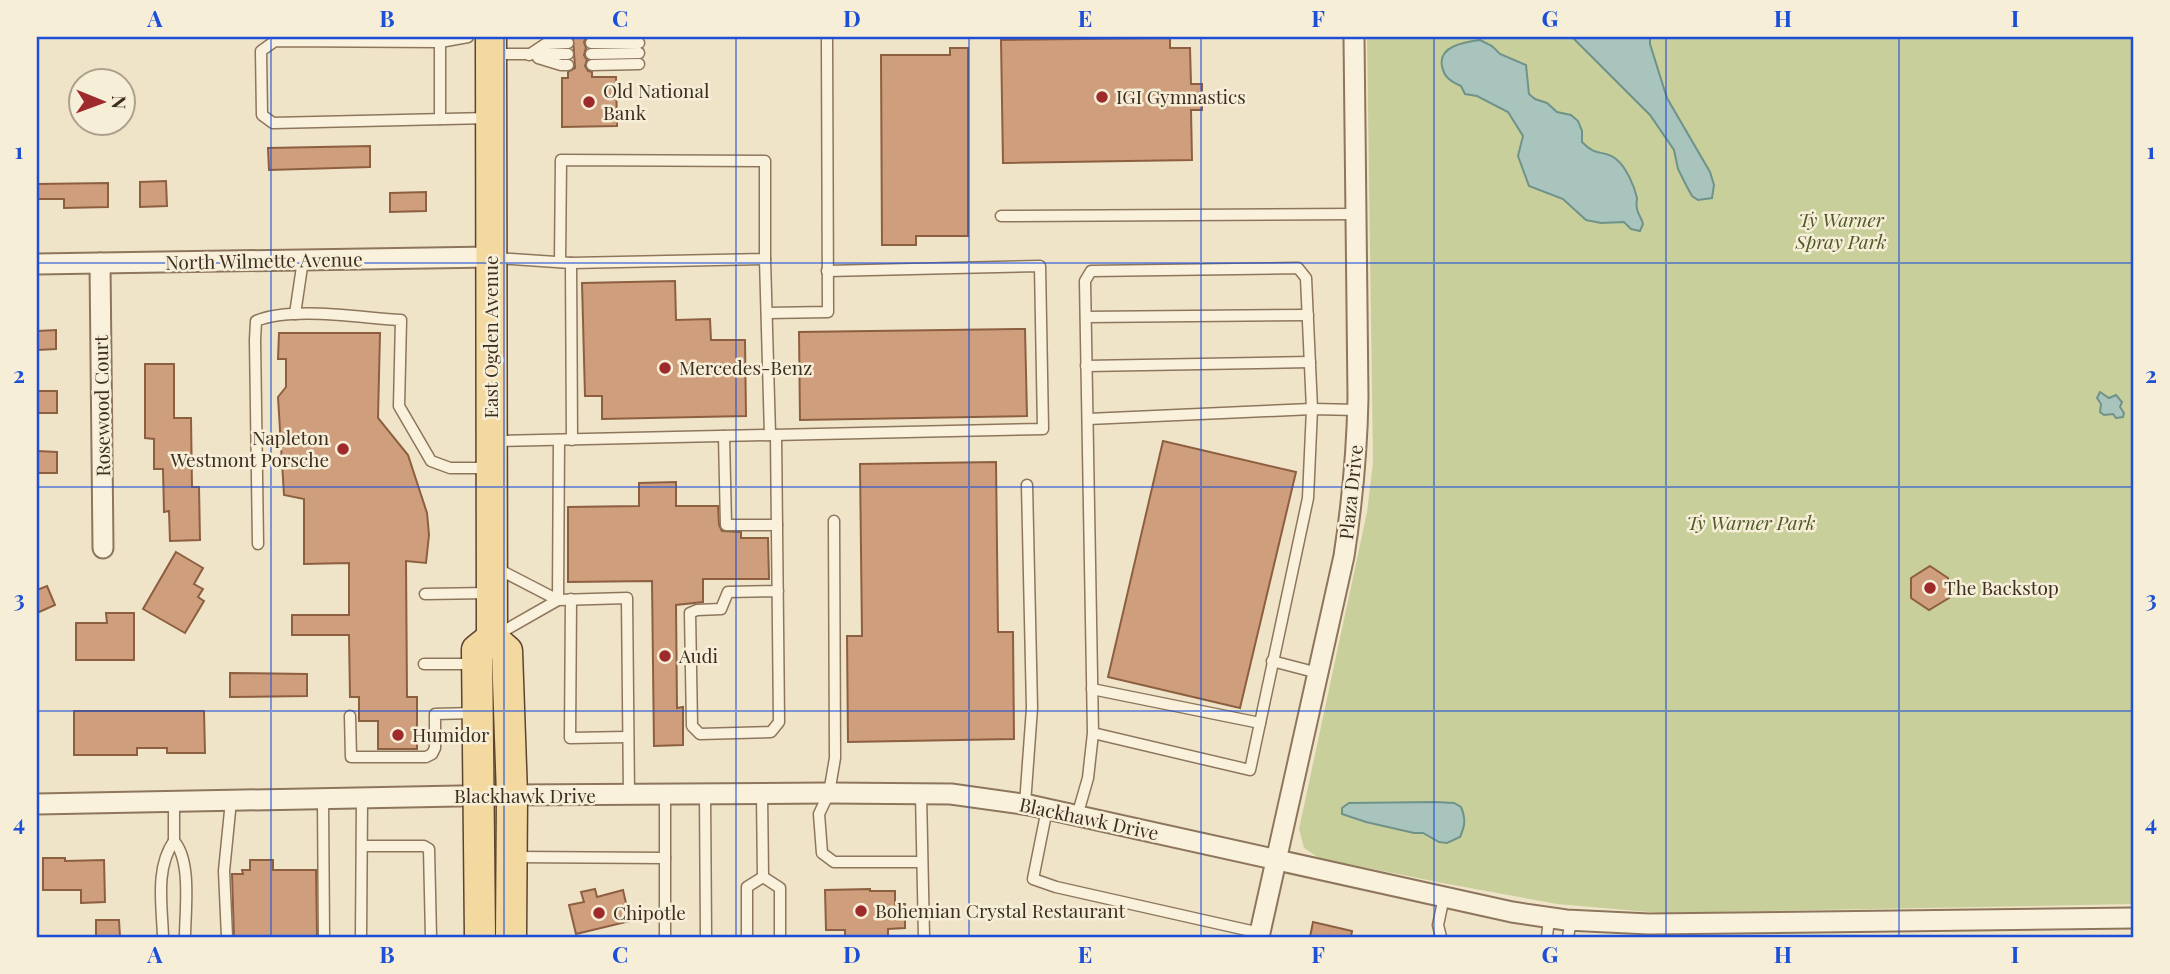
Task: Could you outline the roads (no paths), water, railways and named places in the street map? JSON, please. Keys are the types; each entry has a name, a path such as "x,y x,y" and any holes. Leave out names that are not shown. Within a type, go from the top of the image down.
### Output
{"main road":[{"name":"East Ogden Avenue","path":"483,43 491,118 492,638 507,651 512,795 511,937"},
{"name":"East Ogden Avenue","path":"477,664 477,650 492,638"},
{"path":"477,664 480,937"}],"street":[{"name":"Plaza Drive","path":"1260,935 1344,556 1352,506 1358,410 1354,37"},
{"name":"North Wilmette Avenue","path":"37,264 491,257"},
{"name":"Rosewood Court","path":"100,263 103,548"},
{"name":"Blackhawk Drive","path":"37,804 512,795 951,794 1025,804 1444,897 1548,928 1649,924 1752,930 2133,918"}],"lane":[{"path":"528,55 556,37"},
{"path":"767,313 828,312 827,40"},
{"path":"491,118 273,123 262,115 261,51 275,41 483,43 561,65 568,54 544,44"},
{"path":"440,42 440,119"},
{"path":"591,54 639,53 591,54"},
{"path":"572,440 561,160 765,161 765,259 777,525 778,592 779,722 771,732 700,734 692,726 690,613 721,609 728,592 778,592"},
{"path":"1000,216 1356,214"},
{"path":"491,257 565,262 765,259"},
{"path":"295,314 303,260"},
{"path":"258,544 256,321 271,315 401,320 399,406 431,460 450,468 491,455 559,440 1043,429 1041,266 827,271"},
{"path":"1077,816 1088,778 1093,733 1085,281 1091,271 1298,268 1306,278 1308,315 1312,410 1308,498 1250,770 1093,733"},
{"path":"1086,317 1308,315"},
{"path":"1086,366 1310,362"},
{"path":"1088,419 1358,410"},
{"path":"724,436 726,525 777,525"},
{"path":"558,600 559,440"},
{"path":"1025,804 1032,708 1027,485"},
{"path":"834,521 835,758 829,793 819,814 822,853 834,862 922,862"},
{"path":"425,594 492,579 558,600 627,598 629,796"},
{"path":"571,599 570,738 628,737"},
{"path":"492,638 558,600"},
{"path":"1272,661 1318,673"},
{"path":"424,664 477,664"},
{"path":"1092,688 1260,723"},
{"path":"351,716 351,757 426,757 432,754 435,748 435,714 478,713"},
{"path":"762,794 763,877"},
{"path":"921,794 923,937"},
{"path":"665,795 665,937"},
{"path":"705,795 706,937"},
{"path":"361,937 362,799"},
{"path":"323,800 324,937"},
{"path":"227,937 224,871 231,801"},
{"path":"174,802 174,841 184,857 185,867 185,937"},
{"path":"1047,809 1033,879 1056,887 1260,935"},
{"path":"163,937 162,870 166,852 174,841"},
{"path":"362,846 424,846 429,849 431,937"},
{"path":"511,857 665,858"},
{"path":"747,937 747,887 763,877"},
{"path":"763,877 780,888 780,937"},
{"path":"1441,937 1438,925 1444,897"}],"water":[{"path":"1572,37 1650,37 1667,98 1710,172 1714,185 1712,198 1698,200 1692,196 1678,169 1674,150 1650,115"},
{"path":"1480,40 1500,54 1526,65 1529,94 1547,103 1557,112 1571,115 1578,121 1582,142 1587,147 1612,156 1620,162 1636,193 1637,209 1643,224 1640,231 1631,229 1624,222 1601,223 1586,220 1563,199 1529,186 1518,156 1523,136 1508,112 1477,96 1465,94 1461,86 1449,79 1443,70 1442,59 1448,50 1460,44"},
{"path":"2100,392 2109,398 2116,395 2122,402 2120,407 2124,413 2123,417 2116,418 2113,414 2104,415 2100,412 2101,404 2097,398"},
{"path":"1349,803 1454,803 1461,807 1464,815 1460,837 1447,843 1439,842 1423,833 1366,822 1342,814 1342,808"}],"place":[{"name":"IGI Gymnastics","path":"1102,97"},
{"name":"Old National Bank","path":"589,102"},
{"name":"Mercedes-Benz","path":"665,368"},
{"name":"Napleton Westmont Porsche","path":"343,449"},
{"name":"The Backstop","path":"1930,588"},
{"name":"Audi","path":"665,656"},
{"name":"Humidor","path":"398,735"},
{"name":"Bohemian Crystal Restaurant","path":"861,911"},
{"name":"Chipotle","path":"599,913"}],"park label":[{"name":"Ty Warner Spray Park","path":"1841,231"},
{"name":"Ty Warner Park","path":"1751,523"}]}
